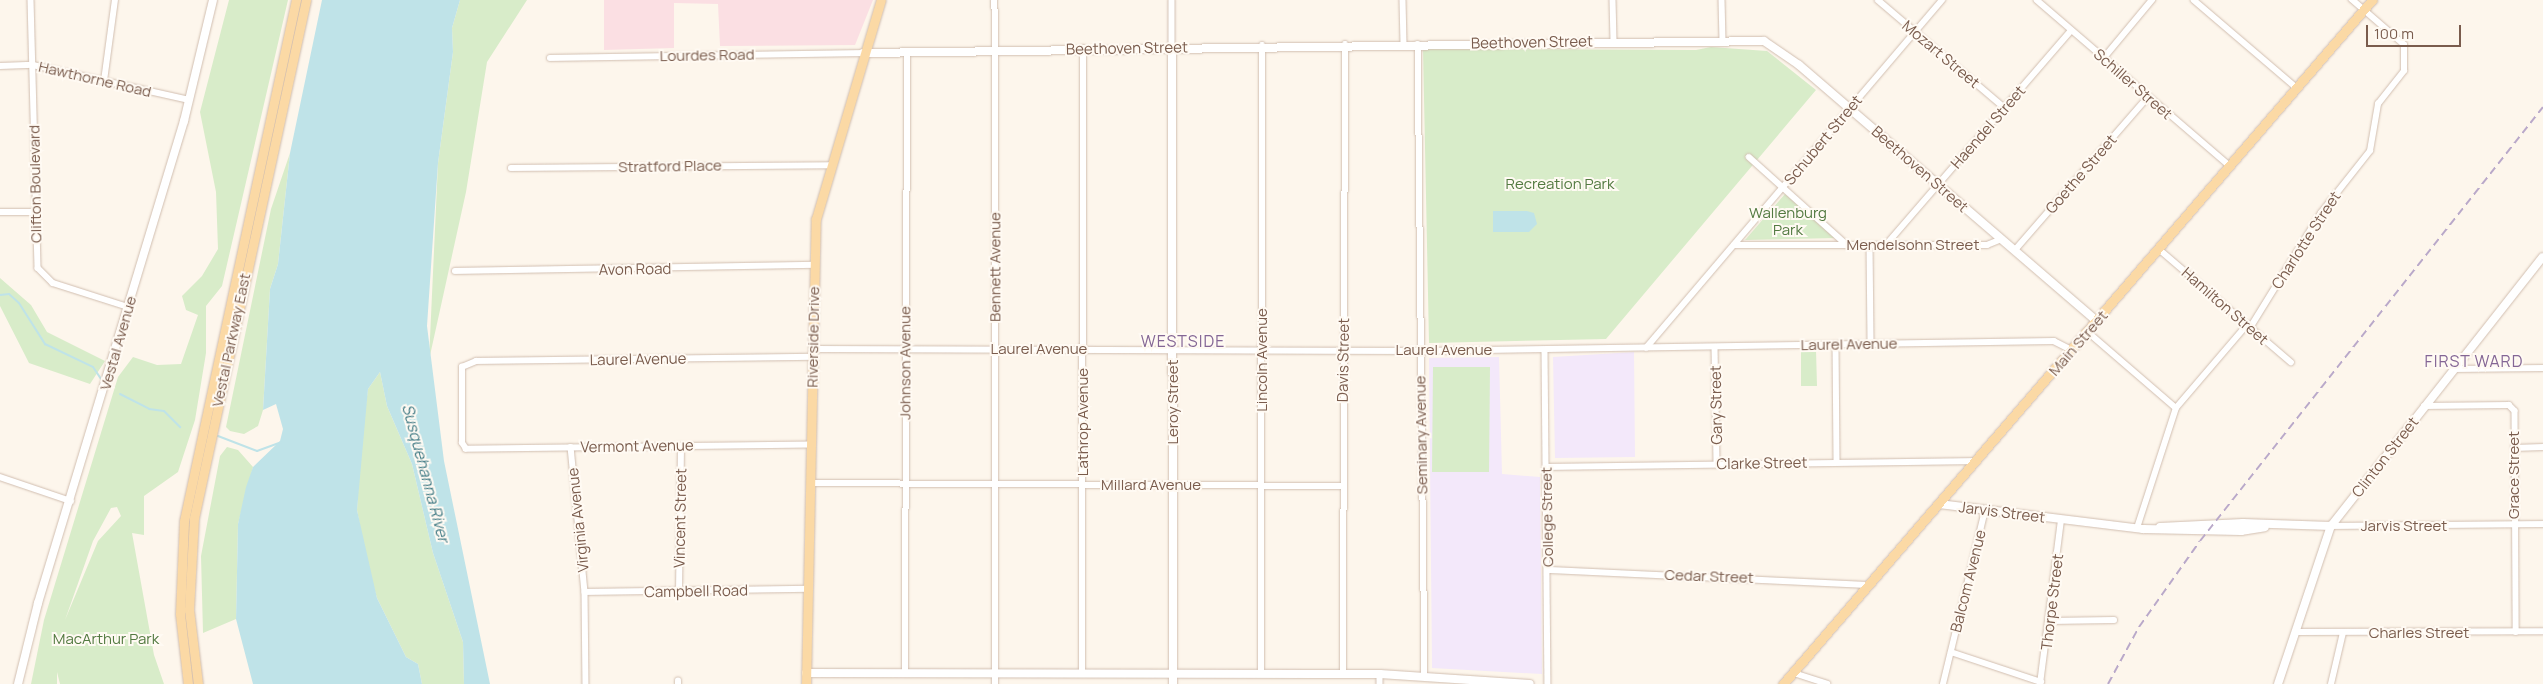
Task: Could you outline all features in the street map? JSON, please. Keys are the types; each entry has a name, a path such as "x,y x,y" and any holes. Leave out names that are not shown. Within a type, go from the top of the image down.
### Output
{"main road":[{"name":"Vestal Parkway East","path":"188,684 180,614 184,521 296,0"},
{"name":"Vestal Parkway East","path":"198,684 189,610 194,518 306,0"},
{"name":"Riverside Drive","path":"806,684 814,265 817,211 829,165 881,0"},
{"name":"Main Street","path":"1784,684 2372,0"}],"street":[{"name":"Clifton Boulevard","path":"31,0 38,268 44,277 128,307"},
{"path":"104,81 115,0"},
{"name":"Vestal Avenue","path":"18,684 189,100 213,0"},
{"name":"Bennett Avenue","path":"995,0 996,684"},
{"name":"Leroy Street","path":"1172,0 1173,684"},
{"path":"1403,0 1404,43"},
{"path":"1613,0 1614,41"},
{"path":"1722,0 1723,40"},
{"name":"Mozart Street","path":"1878,0 2005,108"},
{"name":"Schubert Street","path":"1646,348 1942,0"},
{"name":"Schiller Street","path":"2036,0 2102,59 2230,166"},
{"path":"2102,59 2152,0"},
{"path":"2194,0 2297,88"},
{"path":"2352,0 2364,10"},
{"name":"Charlotte Street","path":"2137,528 2176,408 2248,327 2321,213 2370,151 2378,104 2401,77 2404,45 2364,10"},
{"name":"Haendel Street","path":"1886,245 2071,31"},
{"name":"Beethoven Street","path":"864,53 1404,43 1723,40 1771,44 1850,109 2097,321"},
{"name":"Seminary Avenue","path":"1418,43 1425,677"},
{"name":"Davis Street","path":"1343,675 1342,486 1345,44"},
{"name":"Lincoln Avenue","path":"1261,674 1263,486 1262,46"},
{"name":"Lathrop Avenue","path":"1082,674 1083,49"},
{"name":"Johnson Avenue","path":"905,674 908,52"},
{"name":"Lourdes Road","path":"550,58 864,53"},
{"name":"Hawthorne Road","path":"0,66 32,65 189,100"},
{"name":"Goethe Street","path":"2015,250 2148,97"},
{"path":"1749,157 1847,245"},
{"name":"Stratford Place","path":"511,168 829,165"},
{"path":"0,212 36,212"},
{"name":"Mendelsohn Street","path":"1734,245 1987,245 2002,239"},
{"path":"1870,245 1871,343"},
{"name":"Hamilton Street","path":"2159,249 2291,362"},
{"name":"Clinton Street","path":"2278,684 2331,526 2543,257"},
{"name":"Avon Road","path":"455,271 814,265"},
{"path":"2088,332 2176,408"},
{"name":"Laurel Avenue","path":"463,447 464,364 906,349 1420,351 2054,341 2072,350"},
{"path":"1836,344 1837,462"},
{"name":"Gary Street","path":"1715,347 1717,464"},
{"name":"College Street","path":"1544,350 1547,467 1548,684"},
{"path":"2454,369 2543,368"},
{"name":"Grace Street","path":"2424,406 2511,406 2514,448 2516,632"},
{"name":"Vermont Avenue","path":"463,447 811,445"},
{"name":"Vincent Street","path":"679,591 681,446"},
{"name":"Virginia Avenue","path":"571,447 585,592 586,684"},
{"path":"2514,448 2543,447"},
{"name":"Clarke Street","path":"1547,467 1977,460"},
{"path":"0,477 71,501"},
{"name":"Millard Avenue","path":"810,483 1342,486"},
{"name":"Jarvis Street","path":"1940,504 2061,520 2153,529 2243,523 2265,527 2543,524"},
{"name":"Balcom Avenue","path":"1943,684 1985,510"},
{"name":"Thorpe Street","path":"2040,683 2050,622 2061,520"},
{"name":"Cedar Street","path":"1548,570 1870,585"},
{"name":"Campbell Road","path":"585,592 808,589"},
{"path":"2050,622 2114,620"},
{"name":"Charles Street","path":"2295,632 2543,632"},
{"path":"2331,684 2343,633"},
{"path":"1951,652 2040,683"},
{"path":"806,673 996,675 1380,674 1530,684"},
{"path":"1794,673 1827,684"},
{"path":"1380,674 1380,684"}],"shaded area":[{"path":"604,0 873,0 855,45 720,46 718,4 674,3 674,48 604,50"},
{"path":"1634,352 1635,457 1555,458 1553,357"},
{"path":"1499,357 1502,474 1540,477 1542,674 1432,668 1429,358"}],"green space":[{"name":"MacArthur Park","path":"229,0 288,0 222,286 206,306 206,353 195,420 178,472 144,496 144,535 132,533 154,655 164,684 60,684 57,672 57,684 31,684 44,620 118,377 133,357 157,365 181,364 198,315 186,310 182,296 202,276 218,249 216,192 200,112","holes":["117,507 121,516 98,541 65,620 93,541 111,508"]},
{"path":"460,0 527,0 487,62 466,192 429,360 438,163 453,52 452,28"},
{"name":"Recreation Park","path":"1711,47 1767,51 1816,90 1606,339 1429,343 1423,49 1696,50"},
{"path":"290,153 278,264 270,289 263,410 258,426 244,434 230,431 226,427 271,209"},
{"name":"Wallenburg Park","path":"1785,194 1838,238 1745,240"},
{"path":"0,278 31,305 47,332 105,361 90,384 29,363 0,306"},
{"path":"1801,350 1816,350 1817,386 1801,386"},
{"path":"1433,367 1490,367 1489,472 1432,472"},
{"path":"380,372 387,406 412,464 433,553 463,642 464,684 422,684 418,664 406,657 377,598 367,564 357,510 361,442 368,389"},
{"path":"227,447 238,450 253,467 238,524 236,619 203,633 201,556 220,456"}],"water":[{"name":"Susquehanna River","path":"322,0 460,0 452,28 453,52 438,163 427,326 444,461 490,684 464,684 463,642 433,553 412,464 387,406 380,372 368,389 357,510 377,598 406,657 418,664 422,684 253,684 236,619 238,524 246,487 253,467 280,441 283,429 276,404 263,410 270,289 278,264 290,153"},
{"path":"1493,211 1527,211 1534,213 1537,224 1529,232 1493,232"}],"waterway":[{"path":"0,295 9,294 19,303 45,344 93,367 101,379"},
{"path":"120,394 149,409 164,411 180,427"},
{"path":"218,436 257,451 282,442"}],"railway":[{"path":"2108,684 2139,627 2200,541 2543,107"}],"district":[{"name":"WESTSIDE","path":"1183,341"},
{"name":"FIRST WARD","path":"2474,361"}]}
